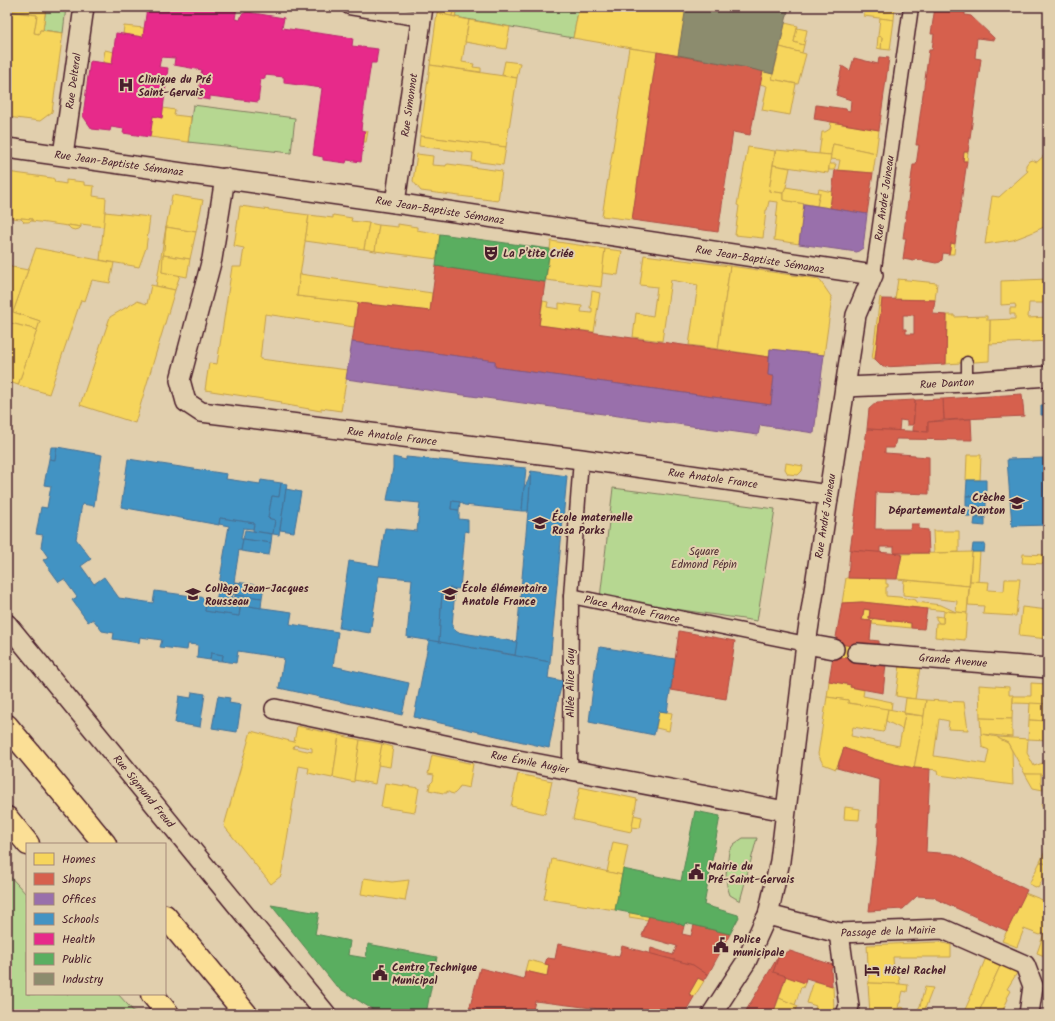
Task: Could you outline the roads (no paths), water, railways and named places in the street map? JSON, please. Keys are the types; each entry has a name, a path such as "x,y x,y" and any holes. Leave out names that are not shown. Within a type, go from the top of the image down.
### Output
{"highway":[{"path":"7,726 104,843"},
{"path":"7,818 27,843"},
{"path":"166,917 246,1014"},
{"path":"153,995 168,1014"}],"street":[{"name":"Rue Delteral","path":"63,155 84,7"},
{"path":"349,7 422,13"},
{"name":"Rue André Joineau","path":"712,1014 746,962 768,915 780,861 806,644 828,495 856,315 873,276 911,7"},
{"name":"Rue Simonnot","path":"395,203 422,13"},
{"name":"Rue Jean-Baptiste Sémanaz","path":"7,148 395,203 873,276"},
{"name":"Rue Anatole France","path":"225,178 212,259 180,380 186,402 201,412 581,459 828,495"},
{"name":"Rue Danton","path":"845,387 967,382 1048,376"},
{"name":"Place Anatole France","path":"581,459 571,596 806,644"},
{"name":"Allée Alice Guy","path":"570,770 571,596"},
{"name":"Rue Sigmund Freud","path":"7,624 326,1014"},
{"path":"806,644 834,649"},
{"name":"Grande Avenue","path":"857,653 1048,668"},
{"name":"Rue Émile Augier","path":"275,709 484,753 785,811"},
{"name":"Passage de la Mairie","path":"768,915 839,933 943,929 1025,965 1033,986 1029,1014"},
{"path":"839,933 849,1006 846,1014"}],"lane":[{"path":"967,362 967,382"}],"tram line":[{"path":"7,1009 14,1014"}],"place":[{"name":"Clinique du Pré Saint-Gervais","path":"126,85"},
{"name":"La P'tite Criée","path":"491,253"},
{"name":"Crèche Départementale Danton","path":"1017,503"},
{"name":"École maternelle Rosa Parks","path":"540,523"},
{"name":"Collège Jean-Jacques Rousseau","path":"193,594"},
{"name":"École élémentaire Anatole France","path":"450,594"},
{"name":"Mairie du Pré-Saint-Gervais","path":"696,872"},
{"name":"Police municipale","path":"721,945"},
{"name":"Hôtel Rachel","path":"872,970"},
{"name":"Centre Technique Municipal","path":"380,973"}],"park label":[{"name":"Square Edmond Pépin","path":"704,557"}]}
